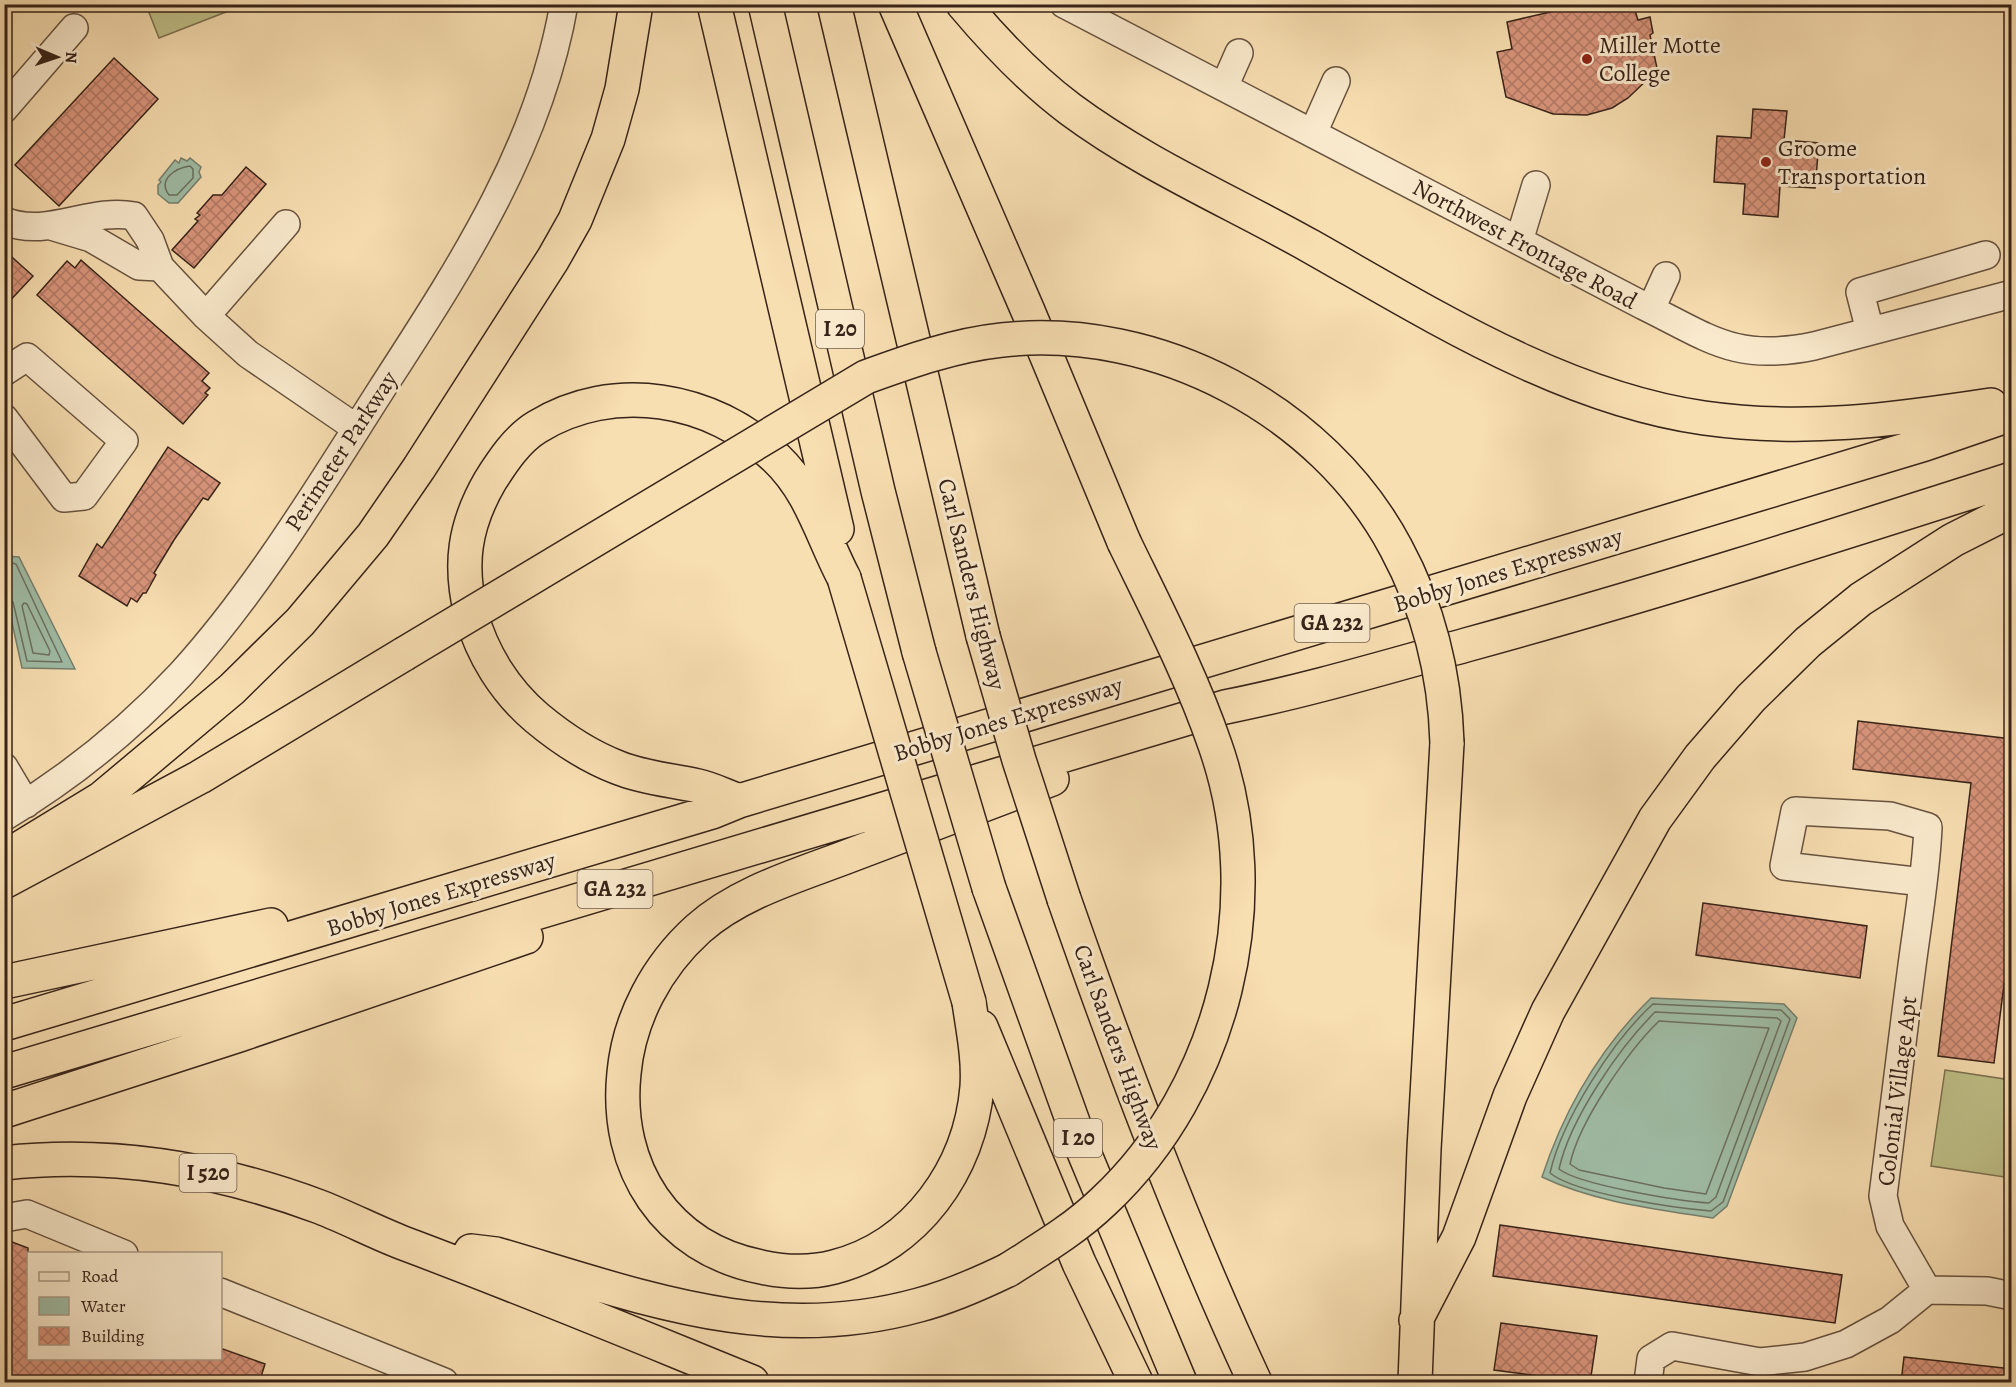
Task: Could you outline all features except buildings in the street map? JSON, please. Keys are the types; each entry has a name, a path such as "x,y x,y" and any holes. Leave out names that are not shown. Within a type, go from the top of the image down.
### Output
{"highway":[{"path":"4,858 102,798 232,689 300,622 373,535 420,468 553,259 574,220 608,139 622,89 636,4"},
{"path":"714,4 843,557 844,578"},
{"name":"I 20","path":"765,4 875,480 918,652 989,888 1083,1150 1180,1383"},
{"name":"Carl Sanders Highway","path":"834,4 983,636 1019,760 1100,1002 1166,1173 1255,1383"},
{"path":"400,1242 496,1254 701,1312 774,1322 844,1320 880,1314 958,1293 1008,1270 1057,1239 1103,1202 1148,1151 1170,1121 1192,1081 1208,1044 1231,970 1238,904 1236,834 1216,746 1163,623 1124,542 1024,301 895,4"},
{"path":"963,4 1011,57 1069,108 1150,160 1405,300 1532,364 1596,391 1703,418 1806,426 1877,422 2012,402"},
{"path":"4,882 200,777 866,377 933,354 1002,340 1040,339 1107,344 1176,362 1256,401 1313,441 1356,490 1396,548 1424,612 1442,679 1448,743 1416,1320 1415,1383"},
{"path":"739,801 699,786 655,779 595,758 537,718 516,697 499,677 478,640 464,588 463,560 476,509 498,469 514,448 535,428 590,405 616,399 669,402 696,410 735,428 775,457 814,509 844,578 969,1002 976,1050 977,1087 965,1144 938,1194 903,1232 879,1249 833,1267 810,1271 768,1269 724,1256 686,1235 674,1224 645,1187 626,1138 622,1117 625,1058 630,1035 648,995 675,953 698,928 722,910 775,884 1052,779 1230,721 1282,696"},
{"name":"Bobby Jones Expressway","path":"4,1024 485,881 712,812 739,801 1478,580 1925,444 2012,414"},
{"name":"Bobby Jones Expressway","path":"4,1072 1225,707 1282,696 1537,626 1814,542 2012,478"},
{"path":"1416,1320 1459,1237 1510,1096 1548,1011 1655,819 1700,757 1750,698 1808,642 1861,599 1953,540 2012,510"},
{"path":"4,1111 508,945 667,874"},
{"path":"4,982 485,881"},
{"path":"969,1002 991,1046 1079,1263 1136,1383"},
{"name":"I 520","path":"4,1162 89,1159 161,1164 243,1182 321,1208 400,1242"},
{"path":"400,1242 503,1280 752,1383"}],"street":[{"name":"Perimeter Parkway","path":"15,810 59,783 111,741 194,659 263,569 455,276 489,215 535,113 559,32 564,4"},
{"name":"Northwest Frontage Road","path":"1064,4 1651,309 1722,345 1743,352 1789,352 2012,294"},
{"path":"4,109 75,28"},
{"path":"1224,87 1239,53"},
{"path":"1313,133 1336,81"},
{"path":"1519,240 1536,185"},
{"path":"4,221 30,227 101,225 134,216 143,225 157,257 206,316 248,354 357,428"},
{"path":"206,316 286,224"},
{"path":"101,225 139,266 157,257"},
{"path":"1870,331 1860,292 1986,255"},
{"path":"1956,265 1964,306"},
{"path":"1651,309 1666,276"},
{"path":"4,372 27,357 124,441 84,496 64,498 4,418"},
{"path":"4,767 15,810"},
{"name":"Colonial Village Apt","path":"1923,882 1784,866 1795,811 1890,816 1928,827 1923,882 1883,1196 1890,1226 1927,1290"},
{"path":"4,1218 27,1214 119,1252"},
{"path":"1648,1383 1651,1359 1672,1346 1760,1362 1805,1357 1846,1344 1890,1320 1927,1290 1987,1291 2012,1296"},
{"path":"222,1293 444,1383"}],"green space":[{"path":"146,5 244,5 159,38"},
{"path":"1945,1070 2011,1080 2011,1178 1931,1166"}],"water":[{"path":"181,158 187,161 190,158 201,167 199,172 201,177 178,203 169,203 158,194 158,185 161,182 159,180 175,160 179,163"},
{"path":"4,556 19,557 75,669 22,668 5,591"},
{"path":"1651,998 1784,1004 1797,1018 1727,1206 1713,1218 1604,1199 1542,1177 1561,1128 1586,1081 1616,1038"}],"place":[{"name":"Miller Motte College","path":"1587,59"},
{"name":"Groome Transportation","path":"1766,162"}]}
